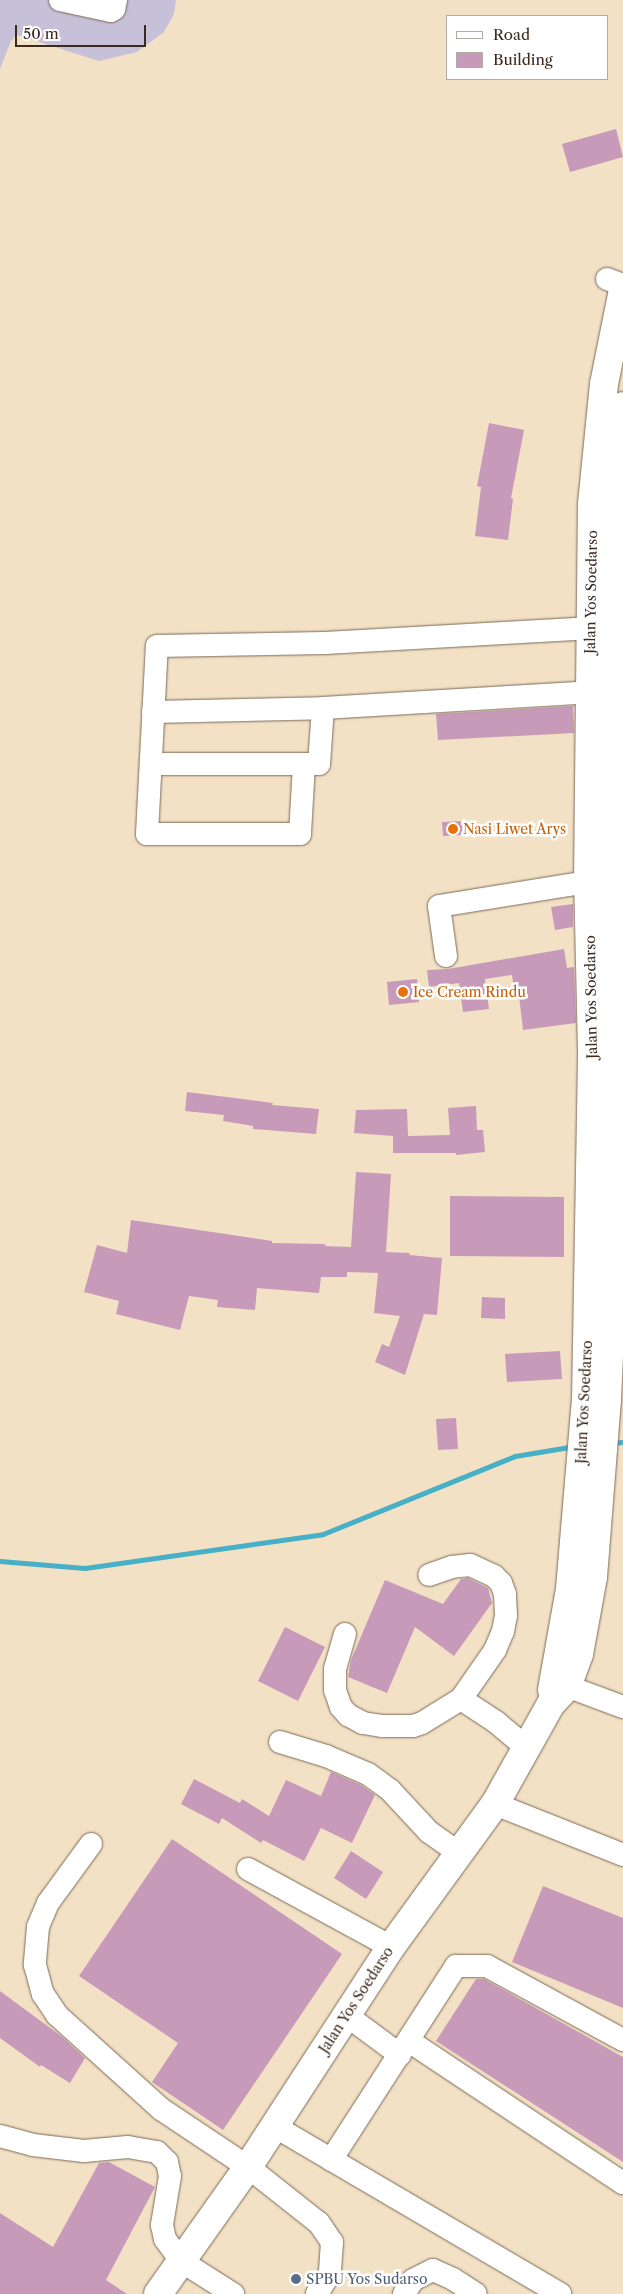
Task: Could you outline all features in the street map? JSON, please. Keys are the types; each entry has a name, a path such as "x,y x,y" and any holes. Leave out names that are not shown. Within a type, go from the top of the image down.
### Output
{"highway":[{"name":"Jalan Yos Soedarso","path":"158,2294 248,2167 391,1946 495,1804 557,1690 579,1654 587,1620 593,1577 588,1501 596,1400 612,1270 604,1052 601,881 610,679 601,628 592,504 602,404 618,284"},
{"name":"Jalan Yos Soedarso","path":"601,628 619,503 623,406"},
{"name":"Jalan Yos Soedarso","path":"596,1400 583,1177 604,1052"}],"street":[{"path":"60,0 111,11 114,9 115,0"},
{"path":"73,0 108,8 112,7 115,0"},
{"path":"304,764 300,834 147,834 156,646 325,643 601,628"},
{"path":"153,712 323,708 610,679"},
{"path":"151,764 319,764 323,708"},
{"path":"446,956 439,906 601,881"},
{"path":"345,1634 335,1669 335,1690 341,1707 348,1715 363,1723 383,1726 413,1726 422,1723 461,1698 498,1644 506,1615 505,1594 501,1583 494,1576 470,1565 452,1567 430,1575"},
{"path":"557,1690 623,1707"},
{"path":"461,1698 496,1722 527,1748"},
{"path":"280,1742 326,1756 368,1774 390,1790 429,1832 459,1853"},
{"path":"495,1804 623,1855"},
{"path":"91,1844 48,1903 38,1927 36,1964 43,1994 57,2015 160,2109 248,2167 319,2223 332,2242 330,2273 316,2294"},
{"path":"248,1869 391,1946"},
{"path":"331,2160 456,1966 487,1966 623,2040"},
{"path":"346,2015 404,2048 623,2183"},
{"path":"274,2126 560,2294"},
{"path":"0,2136 33,2145 84,2151 128,2147 157,2152 166,2162 170,2176 162,2225 165,2239 181,2261 233,2294"},
{"path":"404,2294 413,2280 433,2270 453,2279 476,2294"}],"shaded area":[{"path":"0,0 176,0 174,14 164,32 137,52 99,61 17,35 11,41 0,69"}],"building":[{"path":"616,129 623,157 570,172 562,144"},
{"path":"489,423 524,430 511,498 513,499 508,540 475,536 481,487 477,486"},
{"path":"573,706 574,733 438,740 436,714"},
{"name":"Nasi Liwet Arys","path":"463,821 464,835 443,836 442,822"},
{"path":"573,904 573,927 555,930 551,907"},
{"path":"564,949 567,968 574,967 576,1023 523,1030 519,995 515,996 512,975 485,979 489,1009 463,1012 459,983 429,987 427,970 448,969"},
{"name":"Ice Cream Rindu","path":"417,979 419,1002 389,1005 387,982"},
{"path":"187,1092 273,1103 272,1105 319,1109 316,1134 253,1129 253,1126 223,1121 224,1115 185,1111"},
{"path":"476,1106 477,1130 483,1130 485,1152 456,1155 456,1153 393,1153 393,1136 354,1133 356,1110 407,1109 408,1136 450,1135 448,1108"},
{"path":"356,1172 391,1174 386,1252 410,1253 409,1255 442,1258 437,1315 424,1314 405,1375 375,1362 382,1344 389,1347 400,1316 374,1313 378,1273 347,1272 347,1277 321,1277 319,1293 257,1288 255,1310 217,1307 218,1300 189,1296 180,1330 116,1314 119,1301 84,1292 97,1245 127,1253 131,1220 272,1241 272,1243 325,1244 325,1246 351,1247"},
{"path":"450,1196 564,1197 564,1257 450,1256"},
{"path":"482,1297 505,1298 505,1319 481,1318"},
{"path":"560,1351 562,1379 507,1382 505,1354"},
{"path":"456,1418 458,1449 438,1450 436,1419"},
{"path":"468,1578 488,1588 492,1603 454,1656 415,1627 387,1693 348,1677 351,1660 385,1580 443,1604 461,1579"},
{"path":"285,1627 325,1647 298,1701 258,1681"},
{"path":"331,1772 361,1785 375,1795 352,1843 321,1828 304,1861 263,1840 261,1843 222,1818 219,1824 181,1804 194,1779 240,1803 242,1799 269,1816 286,1780 321,1796"},
{"path":"172,1839 342,1954 223,2130 152,2082 178,2043 79,1976"},
{"path":"351,1851 383,1872 366,1899 334,1878"},
{"path":"543,1886 623,1918 623,2008 512,1962"},
{"path":"476,1979 484,1979 623,2057 623,2162 436,2041"},
{"path":"0,1991 61,2036 85,2058 70,2083 41,2065 40,2067 0,2038"},
{"path":"109,2162 155,2187 106,2280 127,2294 0,2294 0,2213 53,2247 99,2163"}],"waterway":[{"path":"611,1443 623,1442"},
{"path":"0,1561 85,1568 323,1534 515,1456 575,1446"}],"place":[{"name":"Nasi Liwet Arys","path":"453,829"},
{"name":"Ice Cream Rindu","path":"403,992"},
{"name":"SPBU Yos Sudarso","path":"296,2279"}]}
